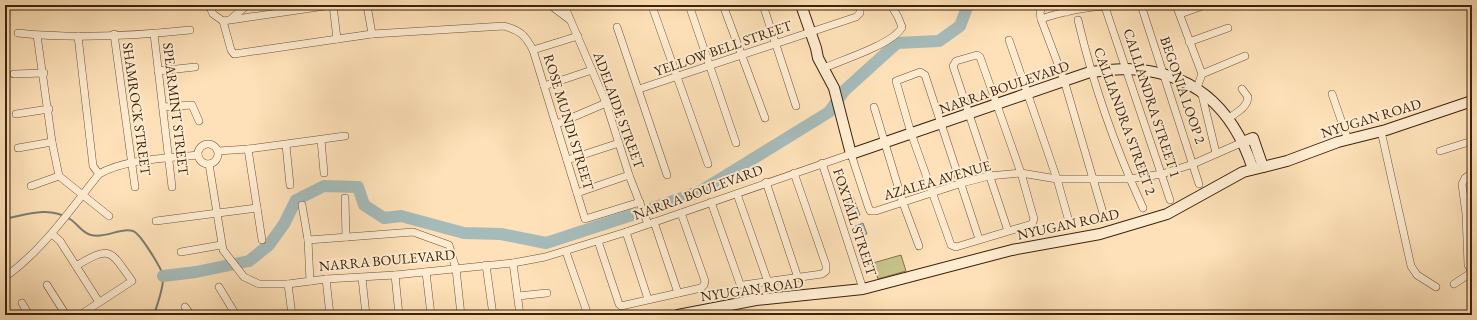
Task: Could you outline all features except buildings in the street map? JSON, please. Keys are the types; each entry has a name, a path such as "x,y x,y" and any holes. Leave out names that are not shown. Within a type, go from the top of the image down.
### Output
{"main road":[{"path":"801,5 816,48 826,66 833,86 843,118 851,154"},
{"path":"816,48 818,58 833,86"},
{"name":"NARRA BOULEVARD","path":"851,154 969,115 1064,80 1090,72 1126,69 1164,74 1192,84 1229,118 1243,142"},
{"name":"NYUGAN ROAD","path":"678,315 756,300 863,289 1012,250 1100,234 1167,214 1243,172 1287,161 1472,101"},
{"path":"1243,142 1253,138 1258,168"}],"street":[{"path":"209,5 213,14 227,20 332,5 337,39"},
{"path":"227,20 247,5"},
{"path":"227,20 231,50 234,54 372,34 367,5"},
{"path":"550,5 570,20"},
{"name":"ADELAIDE STREET","path":"564,5 606,103 629,176 651,223 678,293"},
{"path":"689,5 736,143"},
{"path":"723,5 765,118"},
{"path":"763,5 796,106"},
{"name":"YELLOW BELL STREET","path":"639,89 856,17 860,13 860,5"},
{"path":"826,66 868,50 899,33 902,27 891,5"},
{"path":"1043,5 1040,12 1041,19 1064,80 1103,213"},
{"path":"1041,19 1067,12 1060,5"},
{"name":"BEGONIA LOOP 2","path":"1141,5 1199,184"},
{"path":"1176,5 1202,74 1199,90 1216,153"},
{"path":"1180,14 1204,5"},
{"name":"CALLIANDRA STREET 1","path":"1067,12 1098,6 1105,7 1170,200"},
{"path":"653,9 708,164"},
{"name":"CALLIANDRA STREET 2","path":"1078,20 1090,72 1129,179 1143,208"},
{"name":"ROSE MUNDI STREET","path":"372,34 504,26 525,35 533,50 585,218 640,202"},
{"path":"617,27 667,175"},
{"path":"1189,42 1228,28"},
{"path":"18,33 78,36 154,34 190,30"},
{"name":"SHAMROCK STREET","path":"114,34 135,187"},
{"name":"SPEARMINT STREET","path":"154,34 162,107 170,158 172,187"},
{"path":"37,35 44,73 52,142 59,176 109,216"},
{"path":"78,36 94,166 99,174"},
{"path":"533,50 578,36"},
{"path":"1009,40 1058,179 1068,218"},
{"path":"979,239 962,183 923,72 896,81 911,133 951,245 956,247 1008,231 1034,222 1020,173 979,55 954,63 969,115 1008,231"},
{"path":"1202,74 1245,56"},
{"path":"158,72 195,67"},
{"path":"544,86 592,70"},
{"path":"14,74 44,73"},
{"path":"1229,118 1248,102 1248,97 1242,89"},
{"path":"1332,94 1348,140"},
{"path":"557,124 606,103"},
{"path":"162,107 192,105 200,121"},
{"path":"874,107 903,203 919,246"},
{"path":"16,114 49,109"},
{"path":"1381,131 1410,266 1417,275 1436,287"},
{"path":"218,151 286,145 345,136"},
{"path":"320,140 324,173"},
{"path":"18,148 52,142"},
{"name":"AZALEA AVENUE","path":"851,154 870,211 876,211 962,183 989,176 1020,173 1058,179 1129,179 1162,174 1193,164 1243,142"},
{"path":"567,160 619,143"},
{"path":"204,144 213,144 218,151 217,160 209,164 204,163 198,155 198,150 204,144"},
{"path":"1440,151 1471,144"},
{"path":"286,145 290,185"},
{"path":"248,149 262,240"},
{"name":"NARRA BOULEVARD","path":"209,164 222,248 243,276 259,284 288,284 326,279 362,278 456,269 545,258 626,232 737,194 766,182 851,154"},
{"path":"5,277 24,263 52,234 74,204 99,174 105,170 131,164 198,155"},
{"name":"FOXTAIL STREET","path":"822,163 863,289"},
{"path":"711,202 740,284 743,285 768,282 822,274 826,271 826,265 794,173"},
{"path":"1454,284 1472,271 1468,264 1469,212 1462,184 1465,178 1472,173"},
{"path":"31,186 59,176"},
{"path":"577,193 629,176"},
{"path":"766,182 798,278"},
{"path":"737,194 768,282"},
{"path":"345,198 346,237"},
{"path":"302,205 308,240 310,281"},
{"path":"156,221 257,208"},
{"path":"598,241 619,304 621,306 701,288 705,281 681,213"},
{"path":"308,240 413,232 449,246 456,269 461,315"},
{"path":"626,232 648,299"},
{"path":"52,234 60,241 99,302"},
{"path":"181,252 222,248"},
{"path":"566,252 588,315"},
{"path":"76,266 101,253 109,254 115,258 132,281 80,315"},
{"path":"513,263 520,315"},
{"path":"486,265 492,315"},
{"path":"426,272 431,315"},
{"path":"395,275 399,315"},
{"path":"362,278 366,315"},
{"path":"326,279 330,315"},
{"path":"288,284 292,315"},
{"path":"47,286 66,315"},
{"path":"219,287 236,315"},
{"path":"518,296 547,293"},
{"path":"22,303 29,315"},
{"path":"186,307 191,315"}],"shaded area":[{"path":"853,197 860,215 850,219 843,200"},
{"path":"863,223 867,234 862,235 860,231 853,233 851,228"},
{"path":"901,255 906,271 878,279 873,263"}],"waterway":[{"path":"653,208 699,192 829,112 845,90 897,43 939,41 960,26 968,5"},
{"path":"163,276 196,272 249,261 269,245 284,224 296,200 324,186 358,187 364,205 384,218 401,216 464,233 501,234 546,243 635,214"},
{"path":"5,219 30,213 46,212 62,215 70,219 85,232 91,235 102,236 123,230 133,231 150,252 159,266 163,276 162,290 155,312 149,315"}]}
